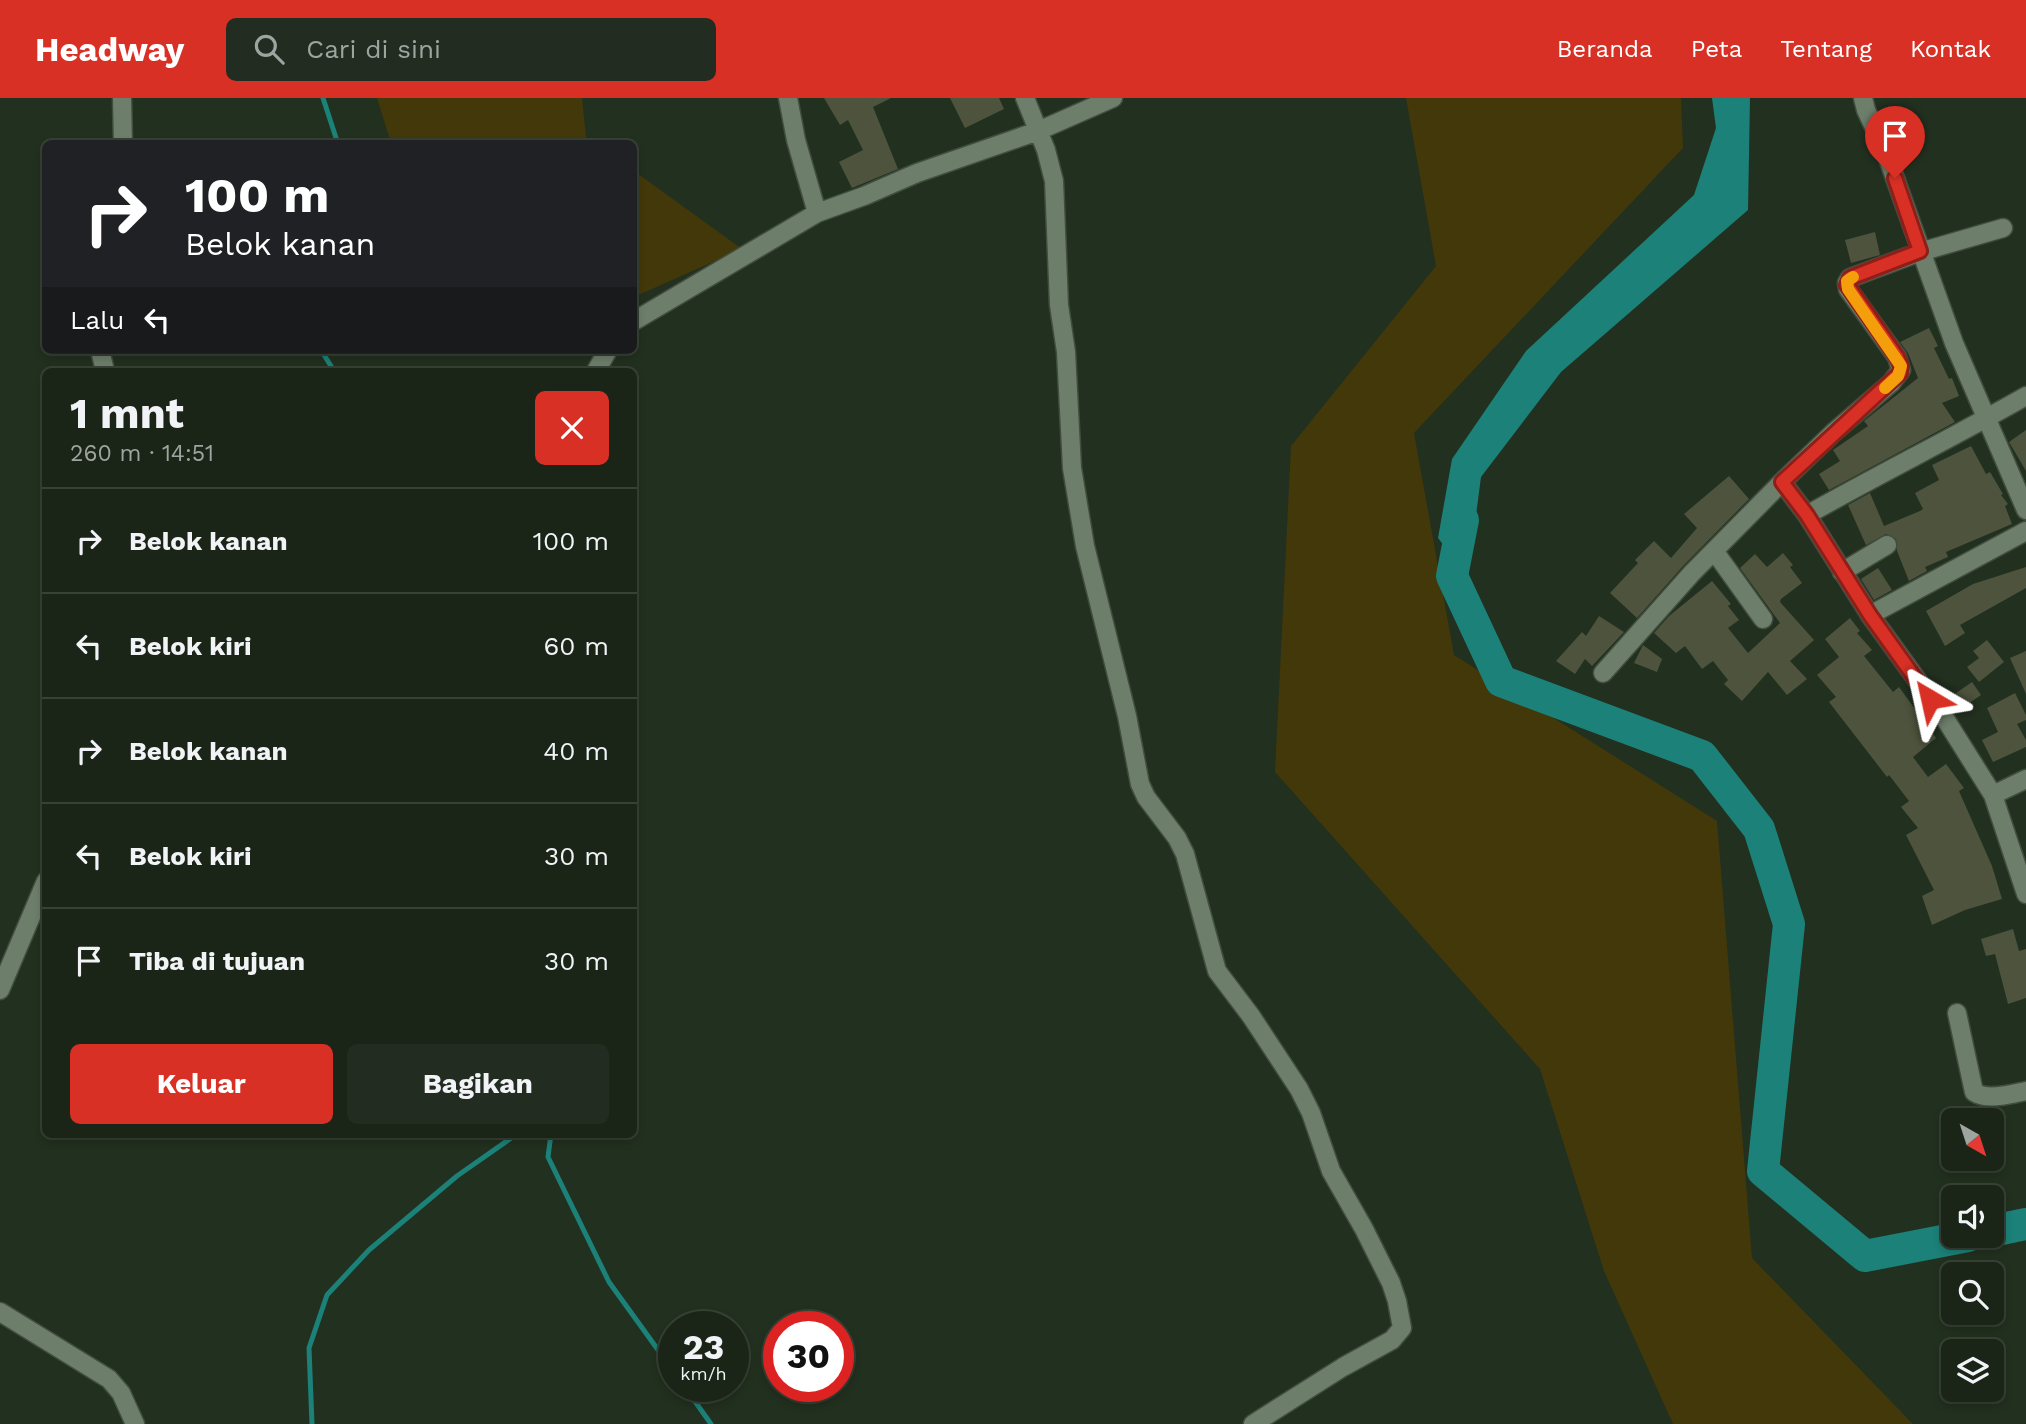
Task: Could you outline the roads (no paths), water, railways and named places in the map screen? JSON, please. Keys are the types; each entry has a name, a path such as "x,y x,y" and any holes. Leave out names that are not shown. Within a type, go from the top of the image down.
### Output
{"street":[{"path":"122,98 123,140"},
{"path":"788,98 796,140 817,213"},
{"path":"1025,98 1054,181 1059,305 1066,352 1072,468 1077,504 1094,588 1127,716 1140,784 1185,854 1217,971 1251,1016 1299,1089 1311,1113 1331,1171 1391,1283 1402,1325 1399,1334 1392,1340 1343,1367 1253,1424"},
{"path":"637,319 817,213 917,173 1038,131 1113,98"},
{"path":"1861,99 1886,153 1954,343 2026,510"},
{"path":"1602,673 1782,482 1891,383 1902,369 1897,357 1848,289 1847,281 1920,251 2003,228"},
{"path":"1807,515 1883,471 2026,396"},
{"path":"1782,482 1807,515 1870,615 1951,727 1993,795 2026,894"},
{"path":"1870,615 2026,531"},
{"path":"1842,572 1887,545"},
{"path":"1715,552 1763,619"},
{"path":"1993,795 2026,779"},
{"path":"0,989 42,890"},
{"path":"1958,1013 1974,1092 1996,1096 2026,1091"},
{"path":"0,1312 109,1379 121,1393 135,1424"}],"water":[{"path":"1712,98 1750,98 1748,210 1561,372 1481,477 1468,577 1438,538 1452,459 1526,351 1694,195 1716,128"}],"waterway":[{"path":"323,98 337,140"},
{"path":"323,354 332,368"},
{"path":"1463,520 1452,576 1501,681 1702,756 1759,829 1789,924 1763,1171 1865,1256 1941,1241"},
{"path":"312,1424 309,1348 327,1295 369,1250 457,1176 511,1138"},
{"path":"550,1138 548,1157 609,1282 658,1350"},
{"path":"2004,1229 2026,1224"},
{"path":"695,1402 711,1424"}]}
